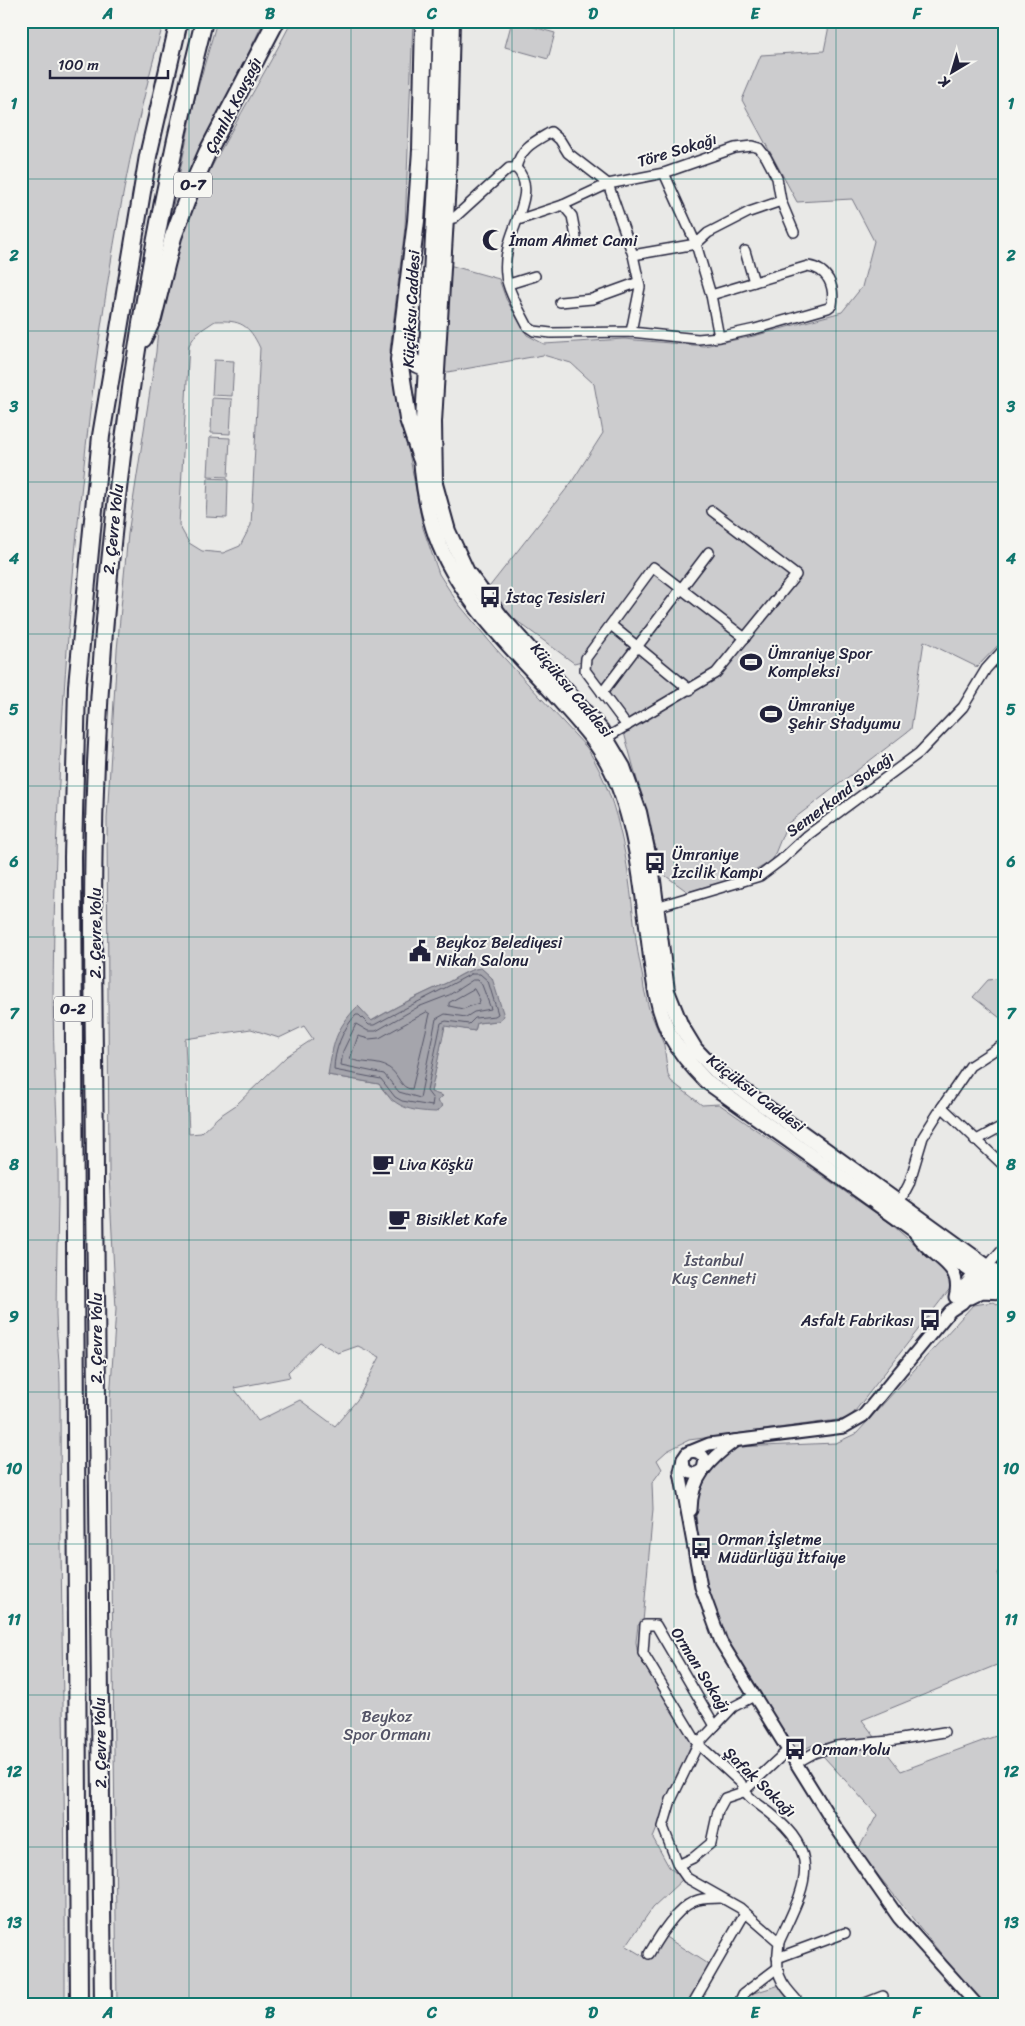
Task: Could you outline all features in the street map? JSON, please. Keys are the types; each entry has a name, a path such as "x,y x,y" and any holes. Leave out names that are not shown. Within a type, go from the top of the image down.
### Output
{"highway":[{"name":"2. Çevre Yolu","path":"79,2005 73,867 77,686 101,436 148,156 179,21"},
{"name":"2. Çevre Yolu","path":"103,2005 96,1436 96,765 106,598 134,360 170,166 204,21"},
{"name":"Çamlık Kavşağı","path":"134,360 153,318 173,237 189,194 207,153 276,21"},
{"path":"424,21 421,150 406,344 408,356 418,365 432,362"},
{"path":"411,267 399,360 408,419 421,458"}],"main road":[{"name":"Küçüksu Caddesi","path":"441,21 440,220 430,280 428,325 432,362 435,484 457,564 456,578 492,625 602,742 627,815 640,875 650,908 659,975 656,994 669,1032 683,1056 706,1081 856,1180 899,1203 983,1271 1004,1294"},
{"name":"Küçüksu Caddesi","path":"452,21 432,362 421,458 424,493 434,528 457,564"},
{"name":"Küçüksu Caddesi","path":"856,1180 912,1227 983,1271 1004,1279"},
{"path":"983,1271 1004,1286"}],"street":[{"path":"516,168 519,155 529,145 551,132 560,140 568,153 608,184 632,255 640,287 631,332"},
{"name":"Töre Sokağı","path":"518,220 563,205 608,184 664,173 735,148 752,146 759,148 777,178 781,201 794,232"},
{"path":"440,220 454,218 509,168 516,168 521,173 524,197 508,246 506,276 528,327 534,331 552,333 631,332 698,339 719,337 764,327 832,305 830,278 818,267 808,266 711,295"},
{"path":"664,173 696,244 711,295 719,337"},
{"path":"632,255 696,244 708,233 749,212 781,201"},
{"path":"563,205 572,216 576,236"},
{"path":"745,251 754,282"},
{"path":"509,284 536,276"},
{"path":"560,302 592,299 639,282"},
{"path":"602,742 716,673 796,575 712,511"},
{"path":"602,694 709,552"},
{"path":"628,726 585,670 586,658 654,567 745,638"},
{"path":"610,625 690,690"},
{"name":"Semerkand Sokağı","path":"650,908 760,876 782,860 808,835 919,753 963,707 986,669 1004,649"},
{"path":"899,1203 909,1184 923,1137 942,1107 970,1066 1004,1044"},
{"path":"942,1107 975,1141 1004,1166"},
{"path":"975,1141 1004,1125"},
{"path":"912,1227 922,1243 956,1276 959,1300"},
{"path":"977,2005 899,1918 835,1826 721,1642 701,1587 681,1481 685,1456 693,1449 736,1440 844,1427 854,1423 862,1416 959,1300 979,1284 983,1271 1004,1247"},
{"path":"959,1300 976,1294 994,1292 1004,1294"},
{"path":"685,1456 684,1468 690,1473 696,1474 718,1453 736,1440"},
{"path":"685,1456 694,1451 701,1454 705,1460 693,1494 691,1527"},
{"name":"Orman Sokağı","path":"643,1654 645,1625 656,1625 715,1726 733,1707 754,1696"},
{"name":"Şafak Sokağı","path":"643,1654 698,1744 740,1783 743,1792 778,1820 799,1841 804,1858 804,1883 779,1942 776,1969"},
{"path":"715,1726 698,1744 671,1800 663,1827 678,1865 687,1878 745,1913 779,1942"},
{"path":"796,1763 814,1753 836,1746 889,1741 944,1732"},
{"path":"678,1865 693,1858 711,1844 718,1811 725,1798 743,1792 788,1750"},
{"path":"649,1954 661,1933 679,1912 696,1900 721,1898"},
{"path":"692,2005 745,1913"},
{"path":"777,1958 845,1933"},
{"path":"738,2005 743,1994 776,1969 782,1984 801,2005"},
{"path":"860,2005 883,1996"}],"green space":[{"path":"21,21 164,21 149,76 124,189 96,360 76,540 61,739 55,871 53,1004 58,1154 56,1314 60,1384 65,2005 21,2005"},
{"path":"217,21 264,21 212,127 169,225 195,98"},
{"name":"Beykoz Spor Ormanı","path":"292,21 413,21 405,227 390,350 423,528 439,574 457,602 495,648 587,748 599,770 609,793 622,841 644,989 649,1009 664,1045 668,1075 671,1081 702,1105 719,1104 890,1223 951,1278 952,1286 852,1415 845,1419 689,1440 667,1451 657,1460 662,1469 652,1483 653,1509 643,1622 638,1625 636,1642 638,1655 692,1742 653,1838 669,1867 683,1879 653,1907 626,1946 648,1959 664,1936 709,1965 687,2005 117,2005 110,1400 116,1309 109,1176 107,819 117,650 128,534 160,316 163,296 178,239 192,205 216,158","holes":["215,321 231,321 248,329 260,348 251,525 240,546 223,553 202,551 189,543 179,525 189,345 197,333","481,968 492,978 498,1021 477,1023 475,1031 445,1025 431,1092 437,1101 392,1101 379,1084 328,1075 358,1006 371,1021 475,969","304,1026 313,1039 287,1056 236,1105 218,1117 201,1133 189,1134 185,1039 251,1029 279,1038","319,1342 338,1353 358,1346 380,1357 357,1400 335,1426 300,1400 258,1421 234,1388 290,1377 288,1372"]},
{"path":"512,21 555,33 548,59 505,47"},
{"path":"830,21 1004,21 1004,639 977,667 924,641 911,729 787,824 772,861 744,877 688,892 663,874 623,729 581,673 582,661 574,663 498,607 486,591 571,483 603,433 594,384 571,363 543,355 442,373 449,265 499,279 506,299 527,335 544,344 624,339 704,346 754,336 842,312 862,287 874,241 852,199 797,202 742,100 761,55 824,51"},
{"path":"214,360 234,361 232,396 212,395"},
{"path":"212,398 232,399 230,434 211,433"},
{"path":"210,437 230,438 228,477 208,476"},
{"path":"208,478 228,479 227,518 206,517"},
{"path":"1004,978 1004,1021 973,997 988,980"},
{"path":"994,1302 1004,1309 1004,1565 998,1573 1004,1590 1004,1662 862,1720 901,1771 1004,1733 1004,2005 982,2005 858,1850 877,1815 813,1745 792,1755 720,1631 700,1558 695,1503 712,1465 737,1447 836,1443 857,1433 973,1305"},
{"path":"780,1985 798,2005 740,2005 744,1996"}],"water":[{"path":"481,968 492,978 504,1016 498,1021 477,1023 475,1031 445,1026 431,1092 443,1096 437,1101 443,1106 436,1112 418,1111 403,1107 391,1098 379,1084 328,1075 336,1038 344,1022 358,1006 372,1021 424,993"}],"place":[{"name":"İmam Ahmet Cami","path":"493,240"},
{"name":"İstaç Tesisleri","path":"490,597"},
{"name":"Ümraniye Spor Kompleksi","path":"751,662"},
{"name":"Ümraniye Şehir Stadyumu","path":"771,714"},
{"name":"Ümraniye İzcilik Kampı","path":"655,863"},
{"name":"Beykoz Belediyesi Nikah Salonu","path":"420,951"},
{"name":"Liva Köşkü","path":"383,1164"},
{"name":"Bisiklet Kafe","path":"399,1219"},
{"name":"Asfalt Fabrikası","path":"930,1320"},
{"name":"Orman İşletme Müdürlüğü İtfaiye","path":"701,1548"},
{"name":"Orman Yolu","path":"795,1749"}],"park label":[{"name":"İstanbul Kuş Cenneti","path":"714,1269"}]}
